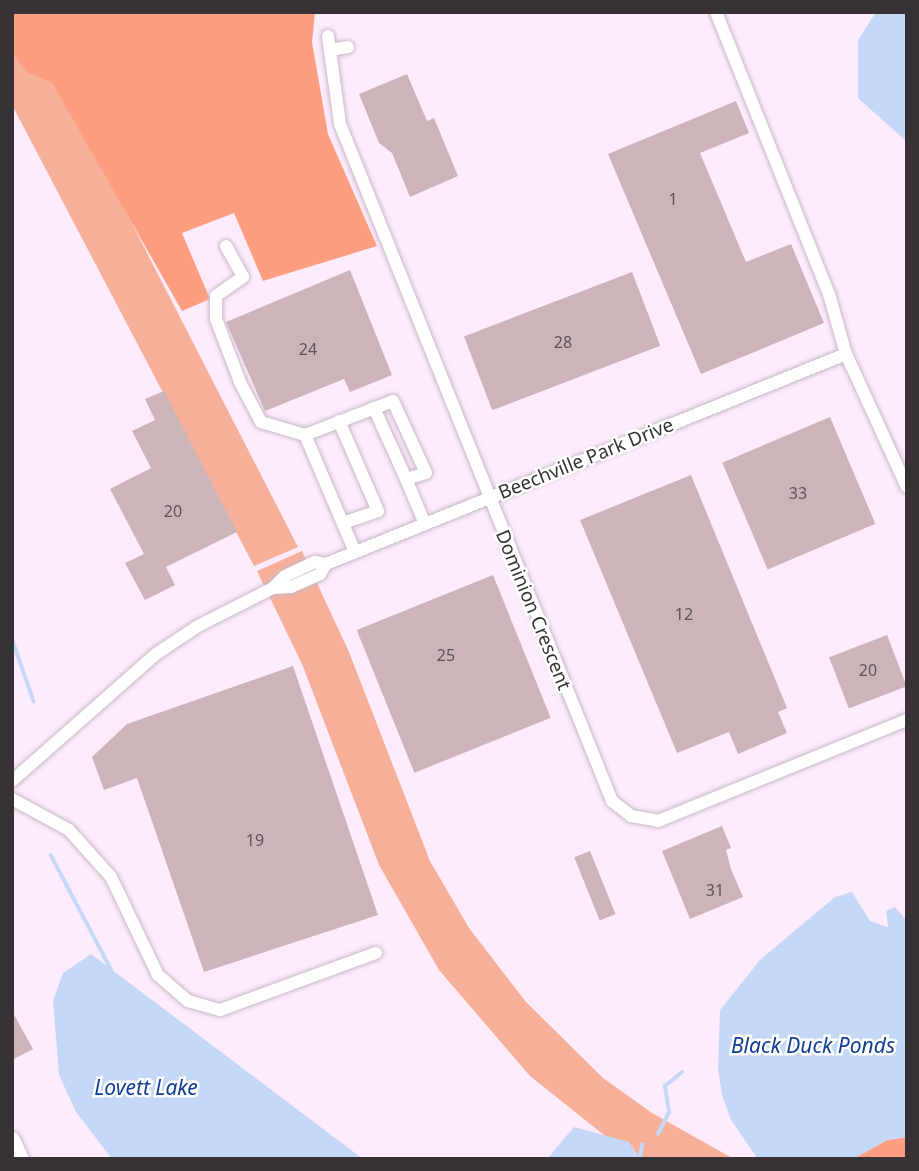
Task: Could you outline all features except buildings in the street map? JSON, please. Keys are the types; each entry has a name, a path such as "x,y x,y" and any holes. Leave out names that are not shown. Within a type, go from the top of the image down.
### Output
{"main road":[{"path":"12,1140 21,1159"}],"street":[{"path":"716,12 845,337 846,354 907,487"},
{"name":"Dominion Crescent","path":"328,36 340,124 608,796 626,813 658,821 907,720"},
{"path":"330,50 348,47"},
{"path":"226,246 243,277 216,296 216,319 240,382 261,422 305,435 393,401 426,473 406,479"},
{"name":"Beechville Park Drive","path":"12,781 156,654 198,626 273,588 299,569 326,564 846,354"},
{"path":"374,408 425,524"},
{"path":"340,421 378,511 343,523"},
{"path":"305,435 355,552"},
{"path":"12,799 69,830 111,877 158,975 188,1001 220,1010 376,953"}],"shaded area":[{"path":"12,12 126,212 298,547 254,566 12,105"},
{"path":"12,12 315,12 312,42 328,134 377,246 263,281 234,213 182,233 210,299 182,311 52,83 27,72 12,53"},
{"path":"302,551 349,652 430,861 469,928 526,1002 603,1078 652,1113 734,1159 634,1159 530,1076 439,970 379,865 302,664 257,571"},
{"path":"907,1137 907,1159 853,1159 887,1140"}],"water":[{"path":"876,12 907,12 907,142 858,98 858,40"},
{"name":"Black Duck Ponds","path":"852,892 870,921 888,927 886,911 895,907 907,921 907,1137 887,1140 853,1159 758,1159 731,1120 722,1095 718,1068 720,1010 760,960 835,897"},
{"name":"Lovett Lake","path":"91,954 363,1159 112,1159 76,1112 59,1075 53,1001 63,973"},
{"path":"574,1127 629,1142 641,1159 547,1159"}],"waterway":[{"path":"12,638 34,701"},
{"path":"51,855 111,969"},
{"path":"658,1134 669,1112 665,1086 682,1072"},
{"path":"640,1158 642,1145"}]}
